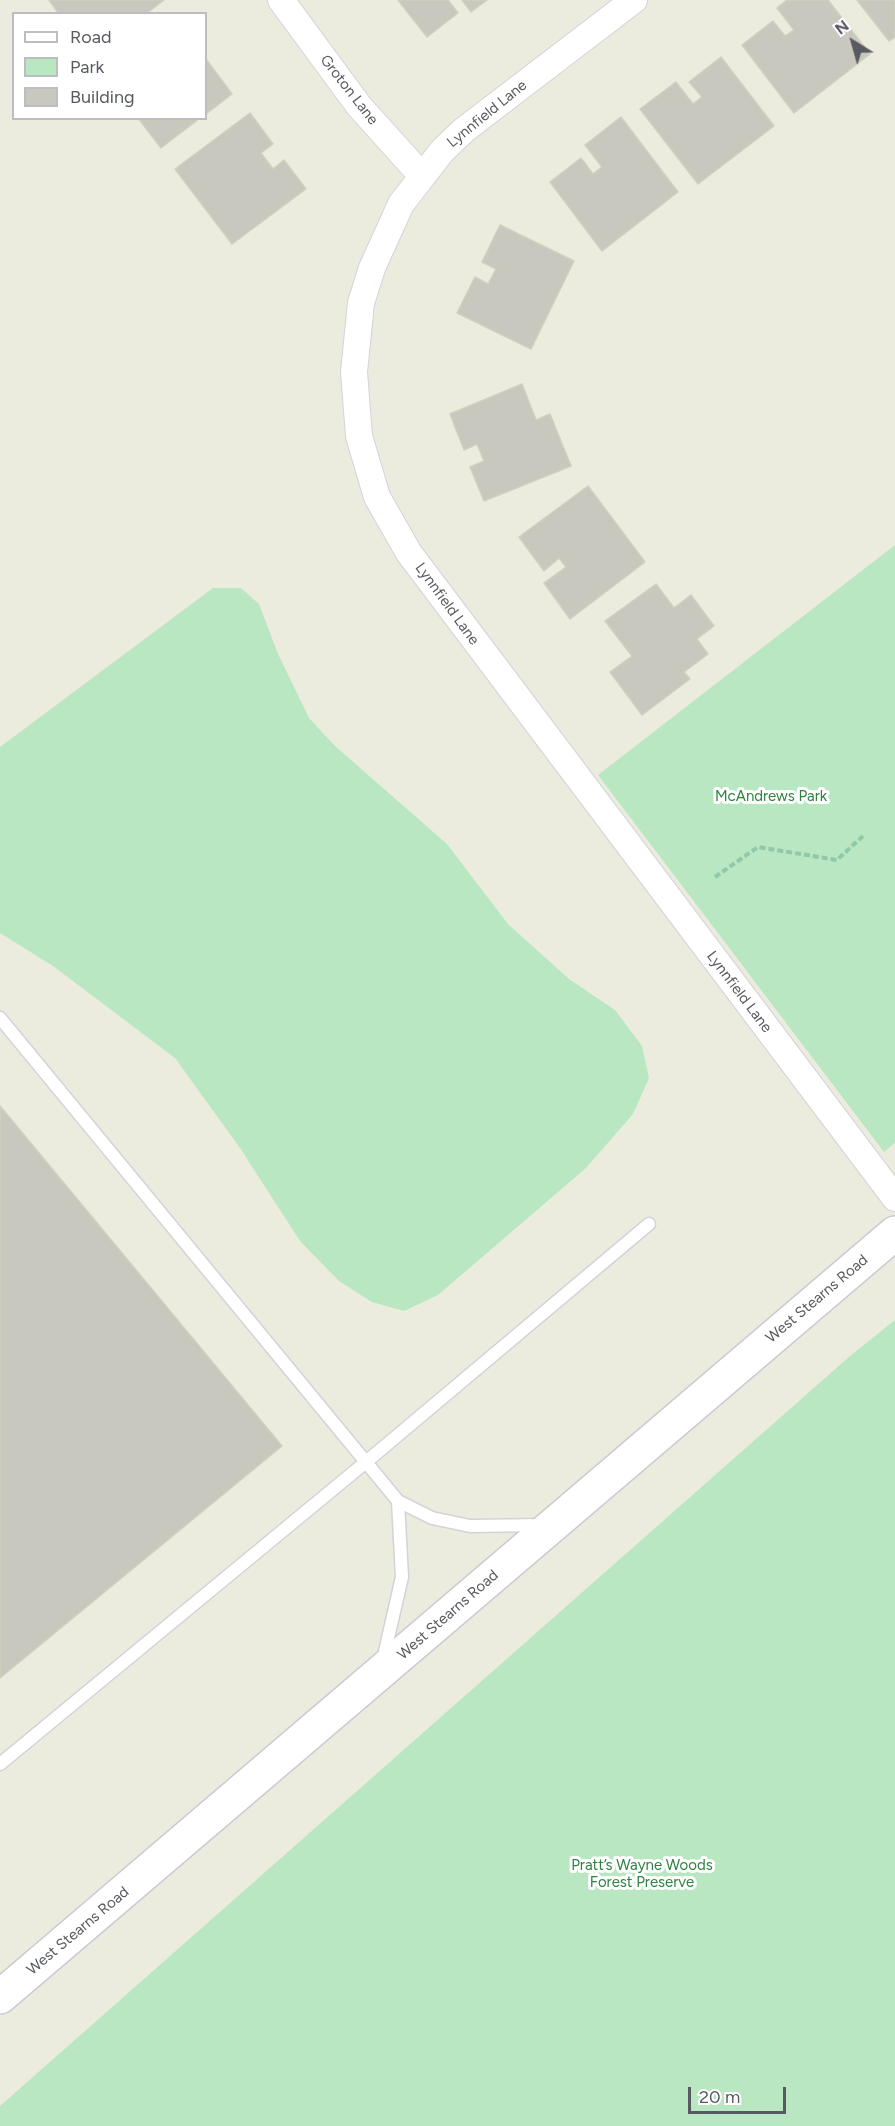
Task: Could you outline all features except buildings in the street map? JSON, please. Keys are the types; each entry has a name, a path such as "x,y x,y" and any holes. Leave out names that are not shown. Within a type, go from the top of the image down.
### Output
{"main road":[{"name":"West Stearns Road","path":"0,1997 895,1233"}],"street":[{"name":"Groton Lane","path":"281,0 359,106 422,176"},
{"name":"Lynnfield Lane","path":"634,0 465,130 442,151 401,204 381,246 361,303 354,372 359,436 377,497 403,544 441,598 895,1198"}],"lane":[{"path":"0,1018 398,1501 432,1518 470,1527 554,1525"},
{"path":"0,1764 366,1462 649,1224"},
{"path":"380,1673 402,1577 398,1501"}],"path":[{"path":"715,877 758,847 837,860 864,835"}],"green space":[{"name":"McAndrews Park","path":"895,545 895,1143 884,1152 598,775"},
{"path":"213,588 241,588 259,604 278,654 309,718 335,746 447,844 508,924 569,979 615,1010 642,1046 649,1078 633,1114 586,1168 438,1295 404,1311 372,1302 339,1281 300,1241 240,1148 175,1058 53,966 0,933 0,747"},
{"name":"Pratt’s Wayne Woods Forest Preserve","path":"895,1320 895,2126 0,2126 0,2106 850,1356"}]}
